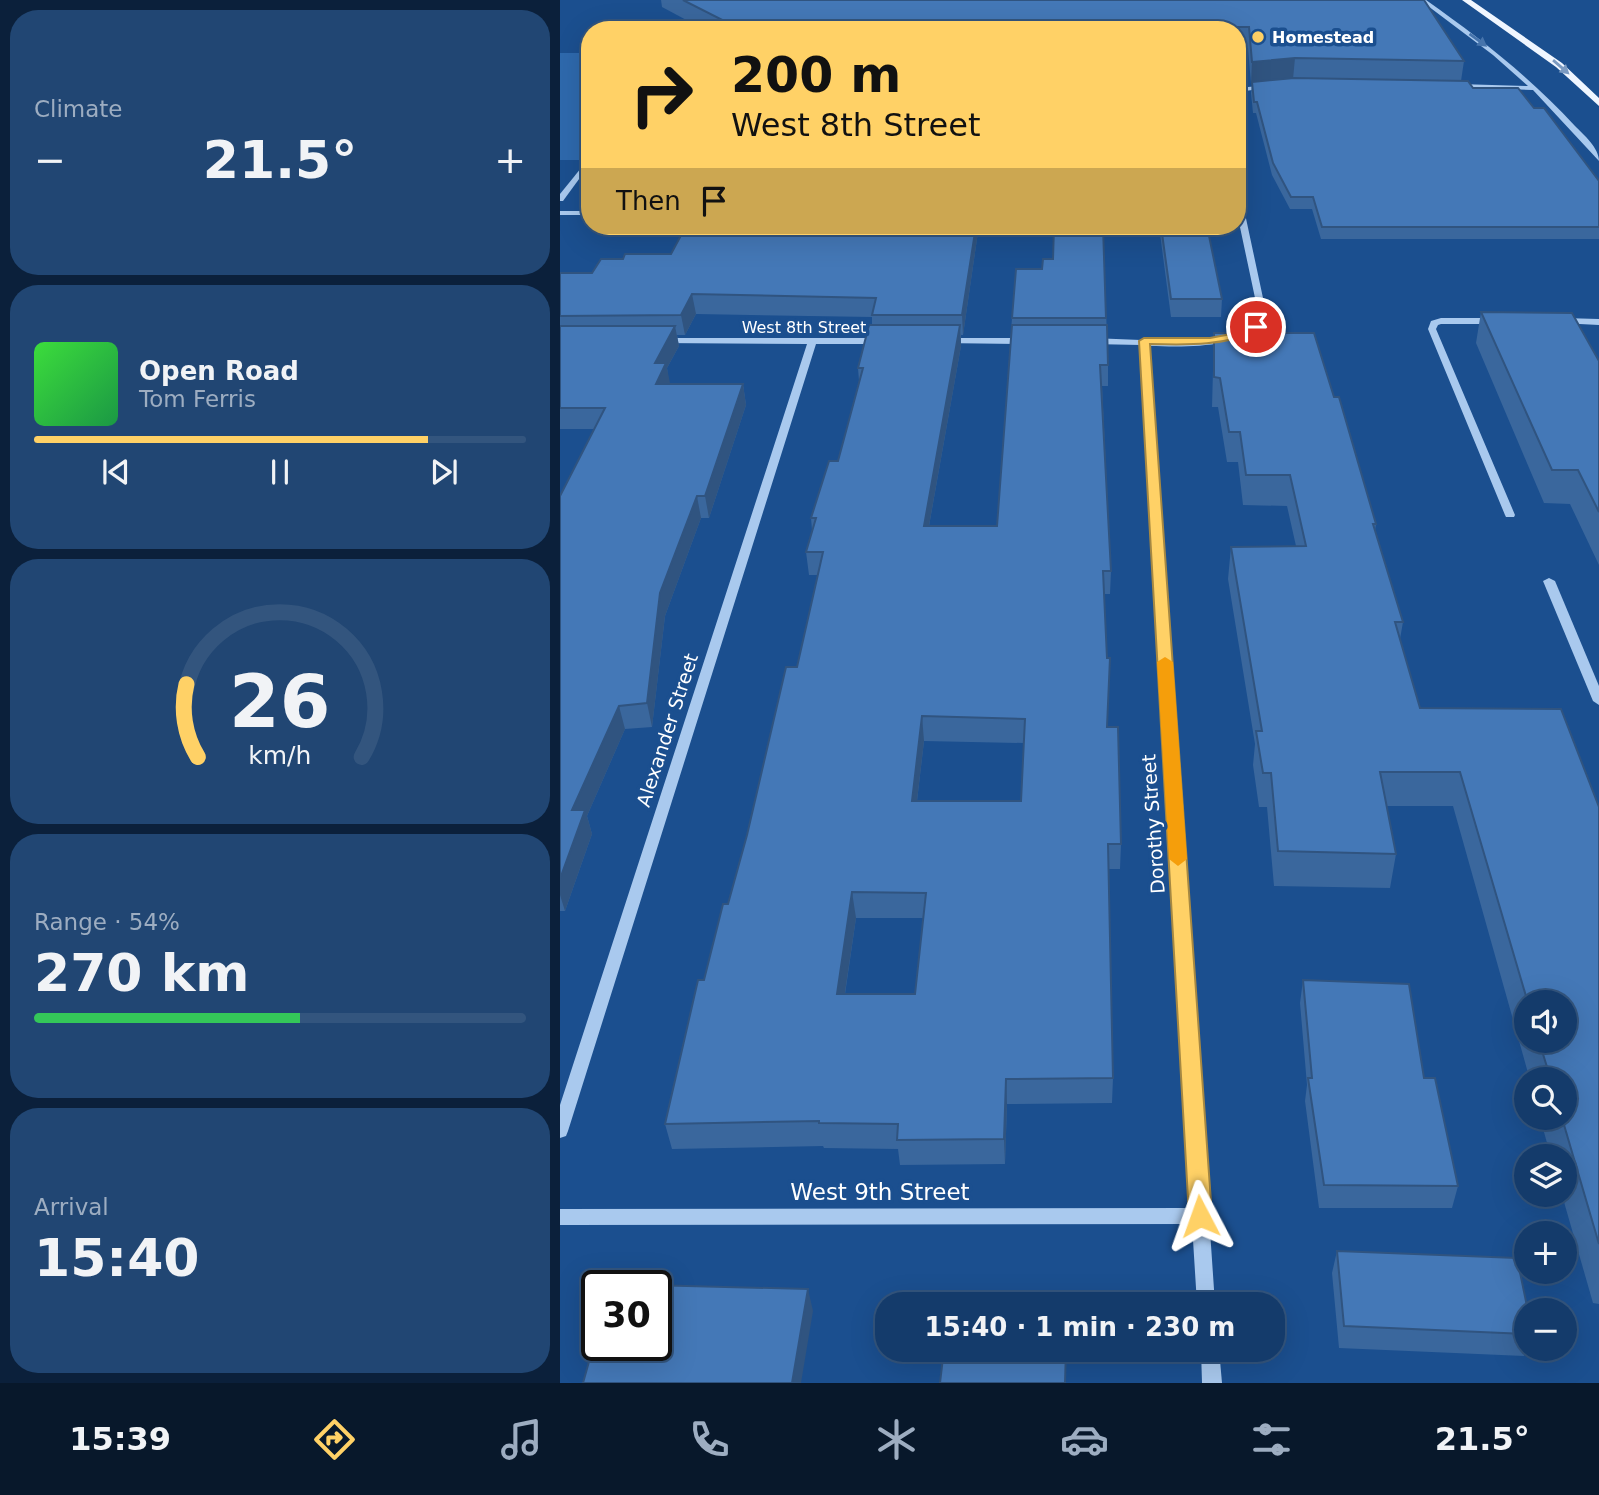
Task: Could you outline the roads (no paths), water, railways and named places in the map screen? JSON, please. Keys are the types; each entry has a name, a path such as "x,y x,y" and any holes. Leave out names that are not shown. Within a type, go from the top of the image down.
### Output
{"main road":[{"path":"1466,0 1559,65 1599,103"}],"street":[{"path":"1423,0 1491,49 1572,124 1599,159"},
{"path":"1246,89 1282,85"},
{"path":"1445,86 1534,88"},
{"path":"560,199 581,171"},
{"path":"560,212 581,212"},
{"path":"1075,341 1210,341 1234,337 1256,327 1262,312 1244,235"},
{"path":"1507,321 1441,321 1434,323 1432,329 1510,514"},
{"path":"1546,321 1599,322"},
{"name":"West 8th Street","path":"644,341 895,341"},
{"name":"Alexander Street","path":"560,1130 812,341"},
{"path":"937,341 1034,341"},
{"name":"Dorothy Street","path":"1144,341 1205,1292"},
{"path":"1549,581 1599,701"},
{"name":"West 9th Street","path":"560,1217 1200,1216"},
{"path":"1211,1362 1212,1383"}],"place":[{"name":"Homestead","path":"1258,37"}]}
